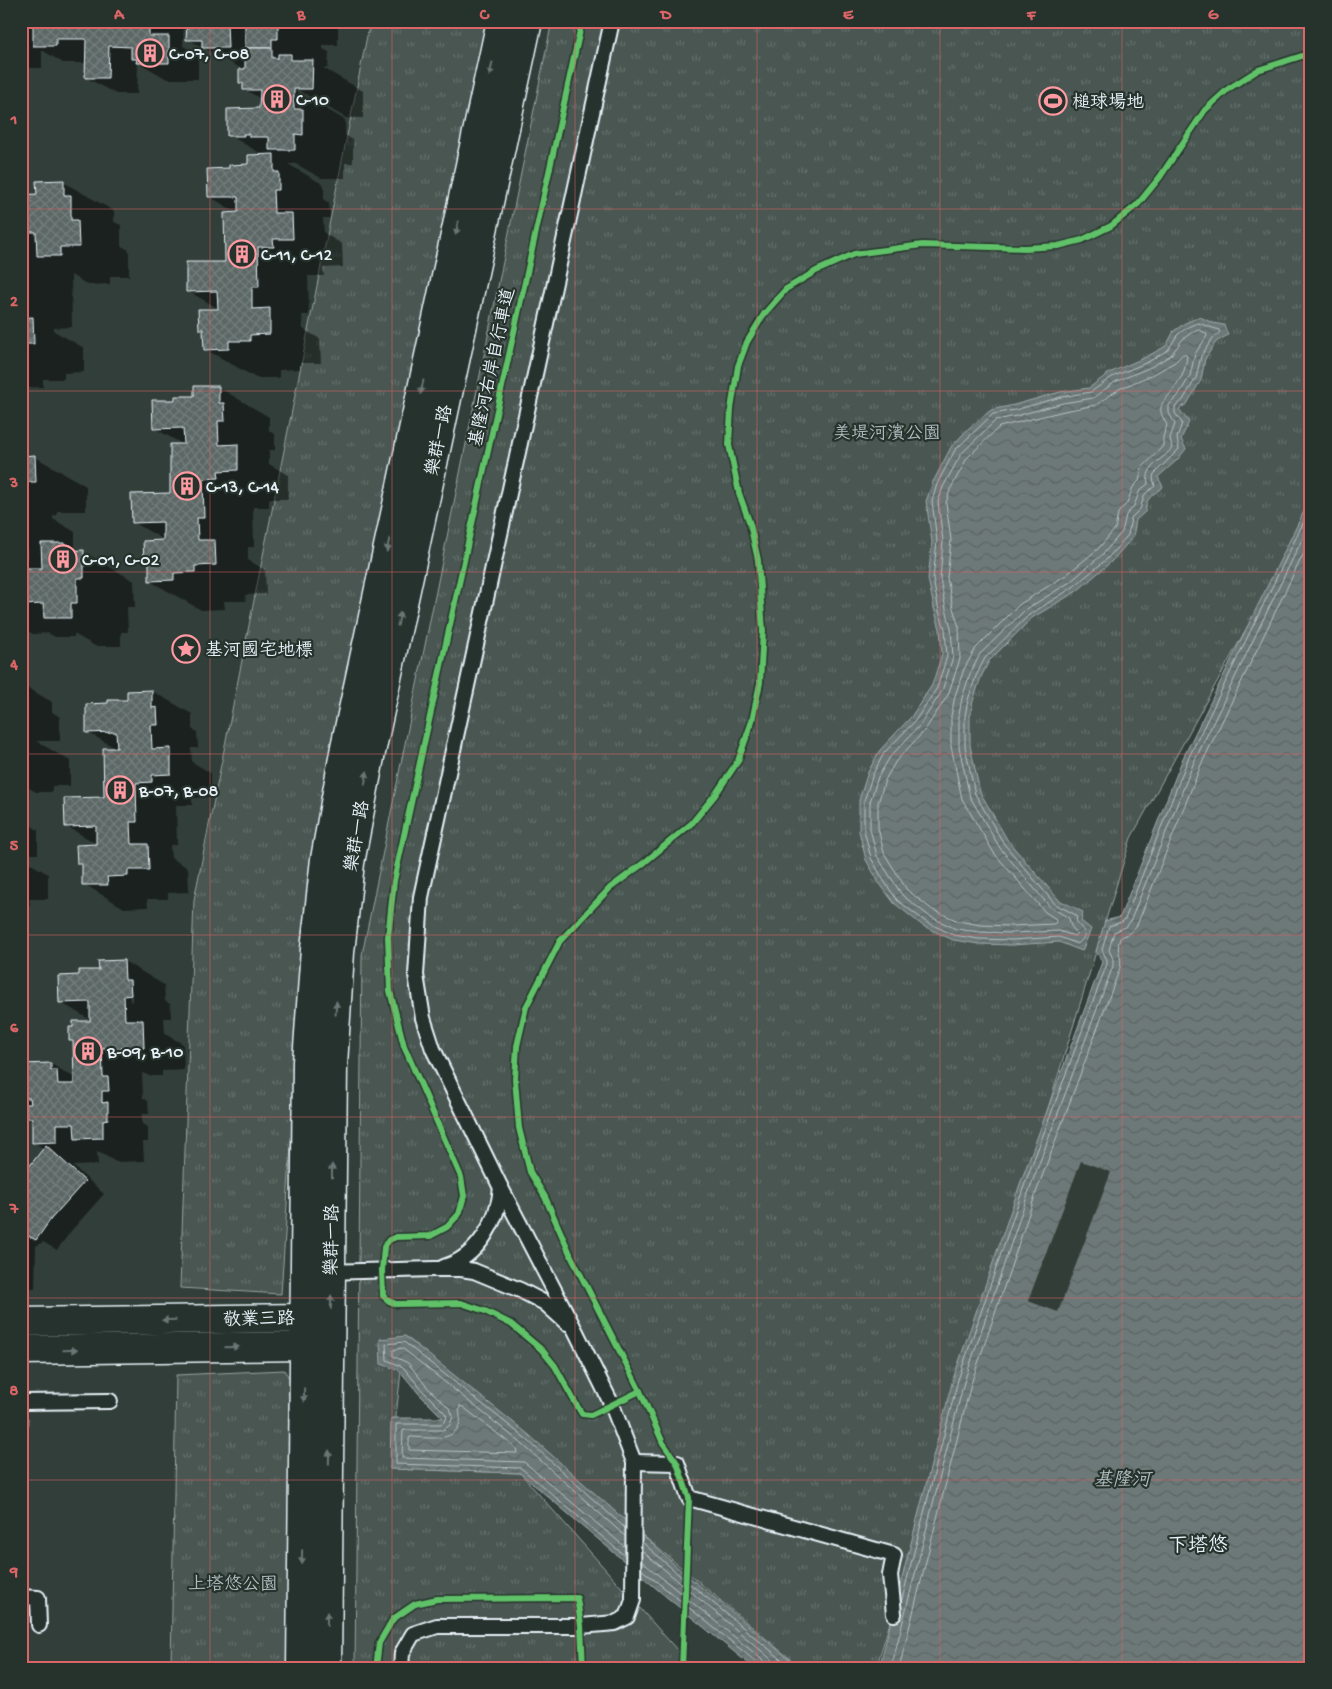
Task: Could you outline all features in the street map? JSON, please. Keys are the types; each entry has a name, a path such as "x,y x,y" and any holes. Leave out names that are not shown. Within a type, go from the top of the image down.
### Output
{"main road":[{"name":"樂群一路","path":"327,1668 330,1332 318,1272 307,1062 324,859 345,747 501,21"},
{"name":"樂群一路","path":"301,1668 305,1318 318,1272 340,952 350,863 370,757 528,21"},
{"name":"敬業三路","path":"21,1322 305,1318 330,1332"},
{"name":"敬業三路","path":"21,1350 305,1346 330,1332"}],"lane":[{"path":"401,1668 402,1653 414,1634 437,1626 581,1626 615,1623 627,1617 633,1600 634,1462 612,1405 433,1049 423,1018 416,975 421,897 612,21"},
{"path":"434,1269 455,1264 478,1244 497,1214 502,1188"},
{"path":"318,1272 434,1269 474,1271 520,1290 544,1303 576,1332"},
{"path":"21,1402 110,1401"},
{"path":"634,1462 677,1463 689,1498 894,1555 890,1575 894,1614"},
{"path":"21,1598 38,1598 38,1625"}],"green space":[{"path":"370,21 487,21 308,891 281,1294 180,1288 194,900"},
{"name":"美堤河濱公園","path":"552,21 1311,21 1311,511 1131,838 876,1668 801,1668 405,1336 390,1469 520,1473 693,1668 355,1668 362,955"},
{"name":"上塔悠公園","path":"284,1370 295,1387 292,1668 171,1668 176,1375"}],"water":[{"path":"1200,317 1213,323 1224,325 1228,335 1216,342 1205,359 1201,380 1187,404 1179,409 1189,422 1181,439 1186,449 1158,477 1163,487 1148,500 1146,511 1136,520 1133,537 1111,562 1077,591 1032,618 989,661 981,677 970,717 970,745 980,792 1008,841 1059,900 1083,912 1081,921 1091,929 1082,951 1059,942 1012,945 979,944 953,940 923,926 894,903 866,860 859,831 859,800 868,772 880,750 911,717 932,685 942,654 940,629 928,579 932,542 926,501 933,482 951,447 970,427 991,410 1060,392 1089,388 1109,373 1166,346 1174,331 1185,323"},
{"name":"基隆河","path":"1311,497 1311,1668 879,1668 953,1379 1020,1184 1102,962 1096,951 1105,921 1120,917 1183,758"},
{"path":"405,1336 528,1434 681,1570 800,1668 754,1668 664,1595 520,1473 390,1469 391,1418 443,1418 399,1370 381,1364 380,1339"},
{"path":"21,1418 28,1418 24,1579 21,1579"}],"pier":[{"path":"1081,1161 1111,1172 1058,1312 1028,1301"}],"building":[{"name":"C-07, C-08","path":"21,21 155,21 154,29 149,29 149,36 169,36 169,63 136,63 137,59 131,59 131,47 109,46 108,78 85,78 86,39 56,39 56,46 33,46 33,23 21,23"},
{"path":"187,21 278,22 278,39 272,39 272,48 245,48 245,24 227,23 228,48 202,48 202,40 186,40"},
{"name":"C-10","path":"245,48 272,48 272,58 278,58 278,54 291,54 291,60 313,60 312,89 294,89 294,109 303,109 303,135 295,134 295,150 269,150 269,137 249,137 249,134 243,134 244,136 227,136 227,109 259,108 260,90 243,90 243,83 239,83 239,69 245,69"},
{"name":"C-11, C-12","path":"274,154 274,172 279,172 279,190 273,190 274,213 292,213 293,239 273,239 274,247 258,247 259,287 252,287 252,309 270,308 270,334 250,335 250,341 229,341 229,349 204,350 203,329 199,329 198,309 218,309 217,291 186,292 186,262 225,262 224,213 238,212 238,197 208,197 207,169 229,168 229,165 248,164 248,155"},
{"path":"64,180 64,195 71,195 71,220 78,220 79,247 60,247 60,256 37,256 36,232 21,232 21,195 37,194 36,181"},
{"path":"33,317 34,344 21,344 21,318"},
{"name":"C-13, C-14","path":"194,386 219,386 219,403 224,403 225,421 218,421 219,445 238,444 238,470 218,471 219,478 203,479 204,518 197,518 198,540 215,540 216,565 195,566 195,572 174,573 174,580 149,581 149,560 144,560 143,541 163,540 163,522 132,523 131,494 170,493 170,444 184,444 183,428 153,429 152,400 175,400 175,396 194,396"},
{"path":"35,455 36,482 21,482 21,456"},
{"name":"C-01, C-02","path":"21,501 25,501 26,568 42,568 41,543 65,543 65,551 84,550 84,578 77,578 77,603 71,603 71,618 44,618 43,604 23,605 23,608 21,608"},
{"name":"B-07, B-08","path":"152,690 152,708 157,707 158,725 151,725 152,749 171,748 171,774 152,775 152,782 136,783 137,822 130,822 131,844 148,844 149,870 128,870 128,876 107,877 108,885 82,885 82,864 77,864 76,845 96,844 96,826 65,827 64,798 104,797 103,748 117,748 116,732 86,733 86,704 108,703 108,700 127,700 127,691"},
{"name":"B-09, B-10","path":"124,960 125,980 130,980 131,995 124,996 125,1020 143,1020 144,1048 121,1048 122,1053 107,1053 107,1048 102,1048 103,1077 108,1077 109,1091 102,1091 102,1103 108,1102 108,1119 103,1120 103,1138 75,1139 74,1124 57,1124 57,1142 32,1143 32,1118 26,1118 26,1104 31,1104 30,1098 21,1098 21,1064 51,1063 51,1070 57,1070 58,1084 74,1084 73,1041 69,1041 69,1027 73,1027 73,1021 90,1021 90,1002 59,1003 58,976 79,975 79,970 99,970 98,961"},
{"path":"46,1145 85,1181 51,1219 36,1240 21,1232 21,1177"}],"cycle path":[{"name":"基隆河右岸自行車道","path":"582,21 394,881 388,937 390,991 404,1046 461,1177 464,1196 459,1214 447,1227 430,1236 396,1237 389,1240 384,1247 382,1270 383,1296 396,1304 461,1303 485,1311 511,1324 542,1350 555,1366 582,1414 591,1415 640,1391"},
{"path":"682,1668 689,1498 677,1463 663,1443 640,1391 571,1256 545,1197 530,1172 519,1128 515,1079 517,1046 526,1007 560,941 610,888 692,823 715,795 738,761 752,721 760,683 763,631 758,560 750,524 739,493 729,445 731,409 738,366 747,342 764,314 786,289 816,271 854,254 922,245 1025,248 1058,246 1082,240 1111,226 1138,204 1160,177 1205,110 1228,89 1258,70 1311,53"},
{"path":"376,1668 379,1643 393,1619 415,1604 437,1599 577,1598 581,1626 583,1668"}],"place":[{"name":"C-07, C-08","path":"150,53"},
{"name":"C-10","path":"277,99"},
{"name":"槌球場地","path":"1053,101"},
{"name":"C-11, C-12","path":"242,254"},
{"name":"C-13, C-14","path":"187,486"},
{"name":"C-01, C-02","path":"63,559"},
{"name":"基河國宅地標","path":"186,649"},
{"name":"B-07, B-08","path":"120,790"},
{"name":"B-09, B-10","path":"88,1051"}],"district":[{"name":"下塔悠","path":"1198,1544"}]}
